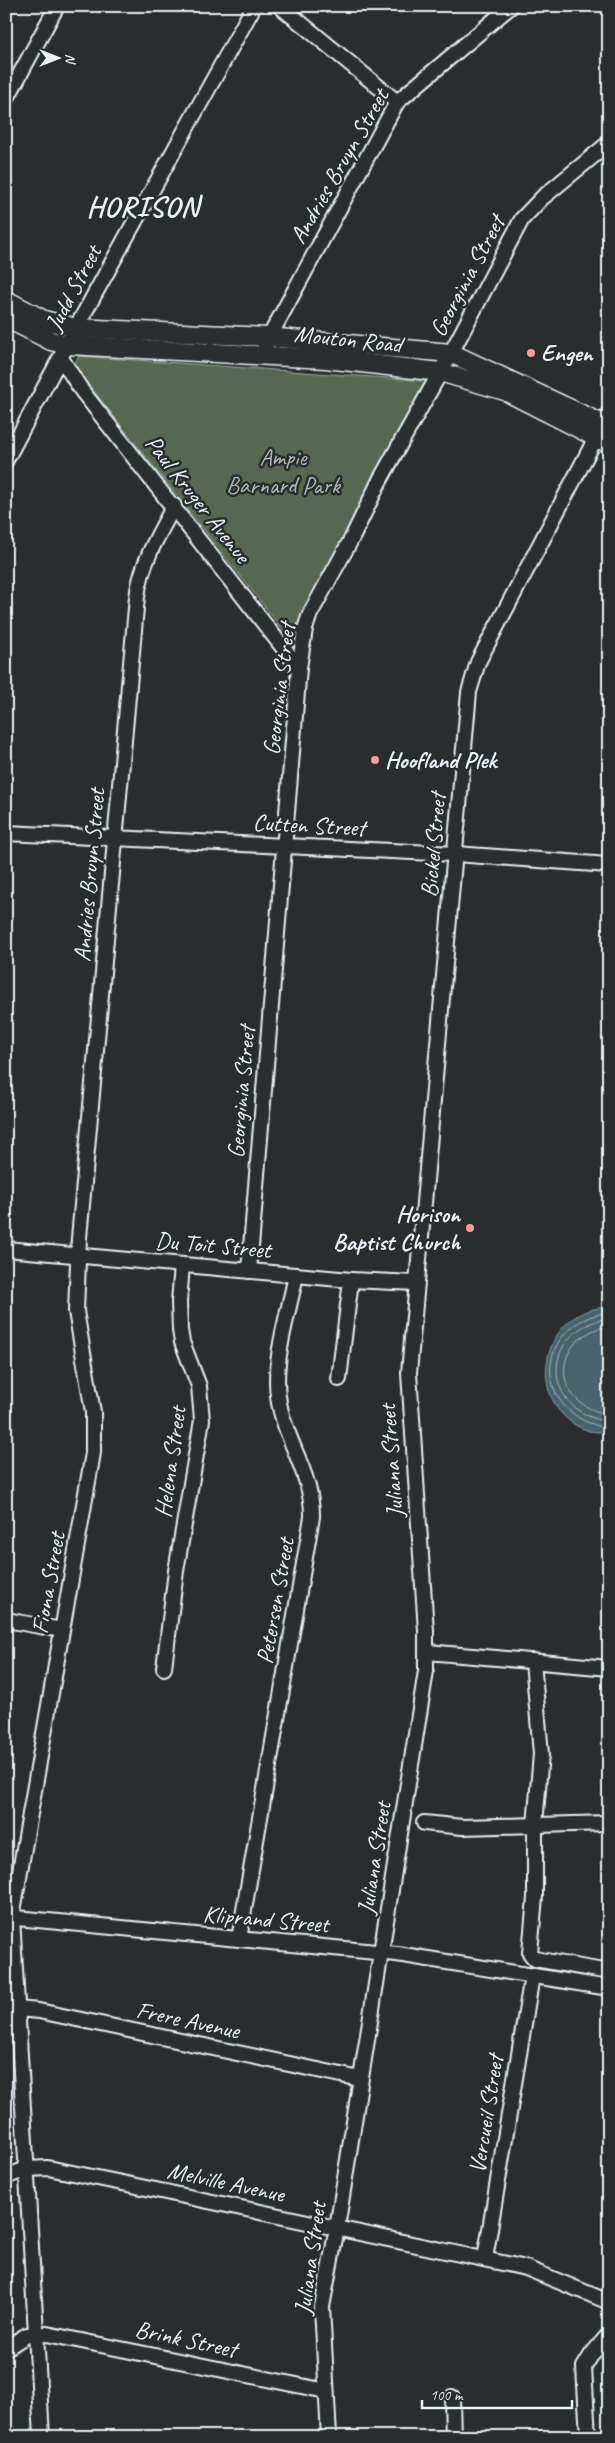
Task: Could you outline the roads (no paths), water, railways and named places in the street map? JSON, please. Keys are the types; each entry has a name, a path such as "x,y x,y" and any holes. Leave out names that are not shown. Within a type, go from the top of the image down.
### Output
{"main road":[{"path":"6,300 44,320 76,328"},
{"path":"6,318 51,341 65,352"},
{"name":"Mouton Road","path":"76,328 267,338 451,353 605,429"},
{"name":"Mouton Road","path":"65,352 261,355 326,359 440,372 505,391 605,429"}],"street":[{"path":"6,100 57,6"},
{"name":"Judd Street","path":"6,460 65,352 76,328 254,6"},
{"path":"280,6 397,102"},
{"name":"Andries Bruyn Street","path":"261,355 267,338 397,102 511,6"},
{"name":"Georginia Street","path":"249,1271 286,846 299,668 302,641 310,614 352,538 380,480 451,353 522,219 542,198 609,143"},
{"name":"Paul Kruger Avenue","path":"65,352 82,390 299,668"},
{"name":"Bickel Street","path":"416,1283 468,701 474,670 605,429"},
{"name":"Andries Bruyn Street","path":"78,1255 138,586 153,544 174,506"},
{"name":"Cutten Street","path":"6,833 455,854 609,865"},
{"name":"Du Toit Street","path":"6,1249 351,1280 416,1283"},
{"name":"Fiona Street","path":"42,2437 26,2169 12,2009 9,1917 90,1475 94,1437 93,1412 77,1324 78,1255"},
{"name":"Helena Street","path":"164,1668 176,1571 202,1420 199,1386 182,1342 180,1330 179,1302 182,1265"},
{"name":"Petersen Street","path":"239,1939 312,1517 311,1495 278,1397 281,1352 296,1275"},
{"path":"338,1379 351,1280"},
{"name":"Juliana Street","path":"329,2437 322,2307 337,2228 421,1708 427,1652 409,1389 416,1283"},
{"path":"6,1620 62,1630"},
{"path":"427,1652 609,1668"},
{"path":"534,1661 541,1754 535,1825 536,1897 530,1953 535,1959 609,1972"},
{"path":"424,1823 462,1827 609,1823"},
{"name":"Kliprand Street","path":"9,1917 381,1953 609,1988"},
{"name":"Vercueil Street","path":"485,2259 532,1976"},
{"name":"Frere Avenue","path":"12,2009 360,2079"},
{"name":"Melville Avenue","path":"6,2177 26,2169 48,2168 64,2170 536,2271 609,2302"},
{"path":"6,2348 19,2338 37,2333"},
{"name":"Brink Street","path":"37,2333 73,2338 326,2391"},
{"path":"588,2437 584,2367 609,2334"},
{"path":"452,2397 453,2437"}],"water":[{"path":"609,1307 609,1433 589,1431 568,1419 554,1402 547,1382 547,1361 554,1341 566,1324 585,1312"}],"place":[{"name":"Engen","path":"531,353"},
{"name":"Hoofland Plek","path":"375,760"},
{"name":"Horison Baptist Church","path":"470,1228"}],"district":[{"name":"HORISON","path":"143,206"}],"park label":[{"name":"Ampie Barnard Park","path":"283,471"}]}
